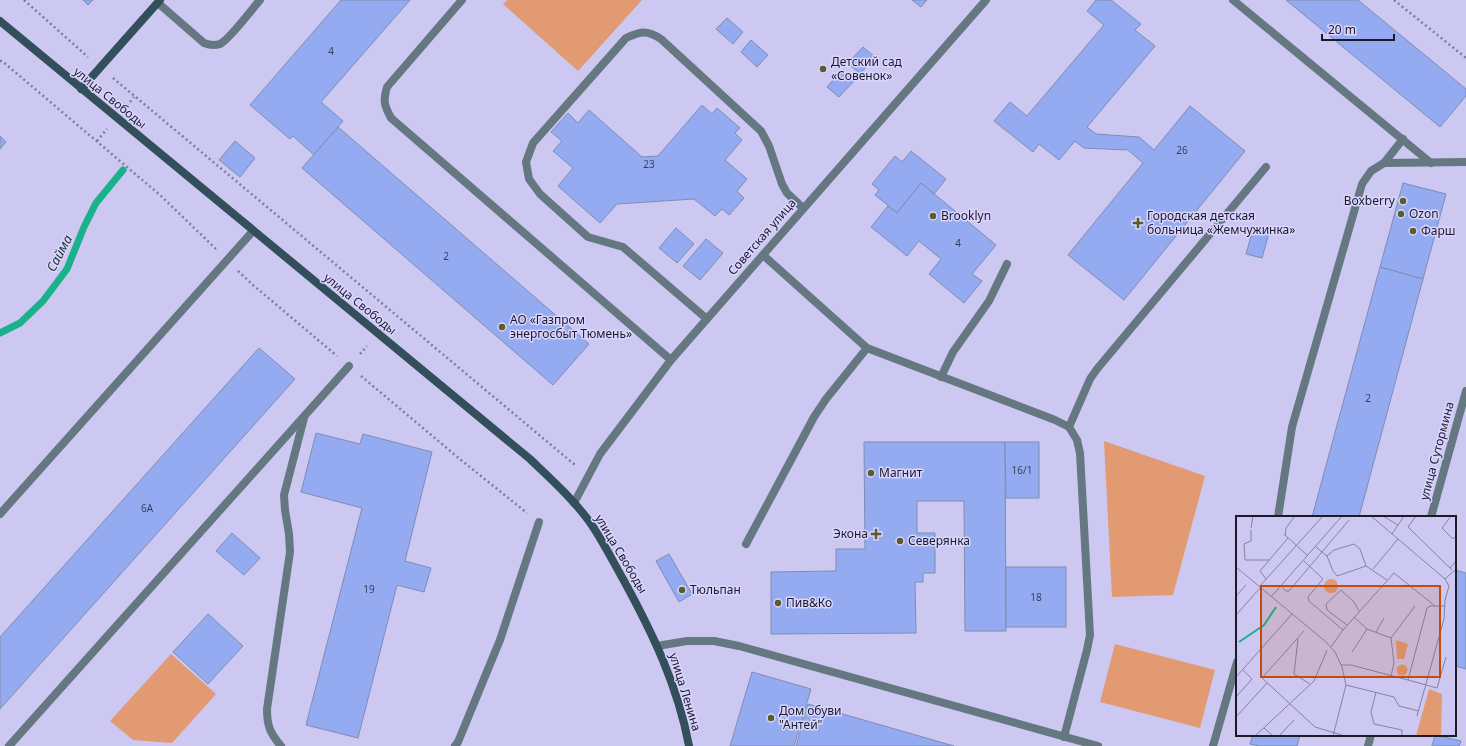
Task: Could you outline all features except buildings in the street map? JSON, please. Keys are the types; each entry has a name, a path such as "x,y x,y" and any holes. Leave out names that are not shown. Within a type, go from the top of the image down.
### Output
{"main road":[{"path":"81,89 159,1"},
{"name":"улица Свободы","path":"0,21 530,459 574,503 589,521 636,603 657,646"},
{"name":"улица Ленина","path":"657,646 667,669 689,746"}],"street":[{"path":"159,1 204,44 212,45 220,44 229,36 260,0"},
{"path":"462,0 387,87 384,99 386,108 391,118 670,360"},
{"name":"Советская улица","path":"574,503 600,454 670,360 986,0"},
{"path":"1233,0 1431,163"},
{"path":"706,319 623,247 588,237 540,194 529,179 526,162 533,144 626,38 638,33 651,32 661,39 761,131 769,146 782,184 787,193 803,208"},
{"path":"1278,516 1292,427 1362,184 1371,171 1384,163 1403,139"},
{"path":"1384,163 1466,162"},
{"path":"1069,427 1090,379 1097,369 1266,167"},
{"path":"0,514 253,231"},
{"path":"763,255 867,348 1055,420 1069,427 1077,440 1080,453 1090,636 1064,737"},
{"path":"941,377 953,352 989,301 1007,264"},
{"path":"746,544 814,417 826,399 867,348"},
{"path":"9,746 349,366"},
{"name":"улица Сутормина","path":"1431,516 1466,391"},
{"path":"281,746 272,735 267,723 267,709 290,552 284,495 305,415"},
{"path":"455,746 500,640 539,522"},
{"path":"657,646 687,641 714,641 739,646 1098,746"},
{"path":"1213,746 1236,666"},
{"path":"1368,746 1371,736"}],"path":[{"path":"24,0 100,67 579,468"},
{"path":"1394,0 1466,58"},
{"path":"0,61 2,61 160,195 253,285 461,460 539,522"},
{"path":"349,366 378,334"}],"shaded area":[{"path":"507,0 642,0 578,71 503,4"},
{"path":"1104,441 1205,476 1173,595 1112,597"},
{"path":"1115,644 1215,670 1200,728 1100,702"},
{"path":"171,654 216,694 172,743 133,740 110,721"}],"waterway":[{"name":"Сайма","path":"0,333 20,323 43,301 67,269 84,227 96,203 123,170"}],"place":[{"name":"Детский сад «Совенок»","path":"823,69"},
{"name":"Boxberry","path":"1403,201"},
{"name":"Ozon","path":"1401,214"},
{"name":"Brooklyn","path":"933,216"},
{"name":"Городская детская больница «Жемчужинка»","path":"1138,223"},
{"name":"Фарш","path":"1413,231"},
{"name":"АО «Газпром энергосбыт Тюмень»","path":"502,327"},
{"name":"Магнит","path":"871,473"},
{"name":"Экона","path":"876,534"},
{"name":"Северянка","path":"900,541"},
{"name":"Тюльпан","path":"682,590"},
{"name":"Пив&Ко","path":"778,603"},
{"name":"Дом обуви \"Антей\"","path":"771,718"}]}
